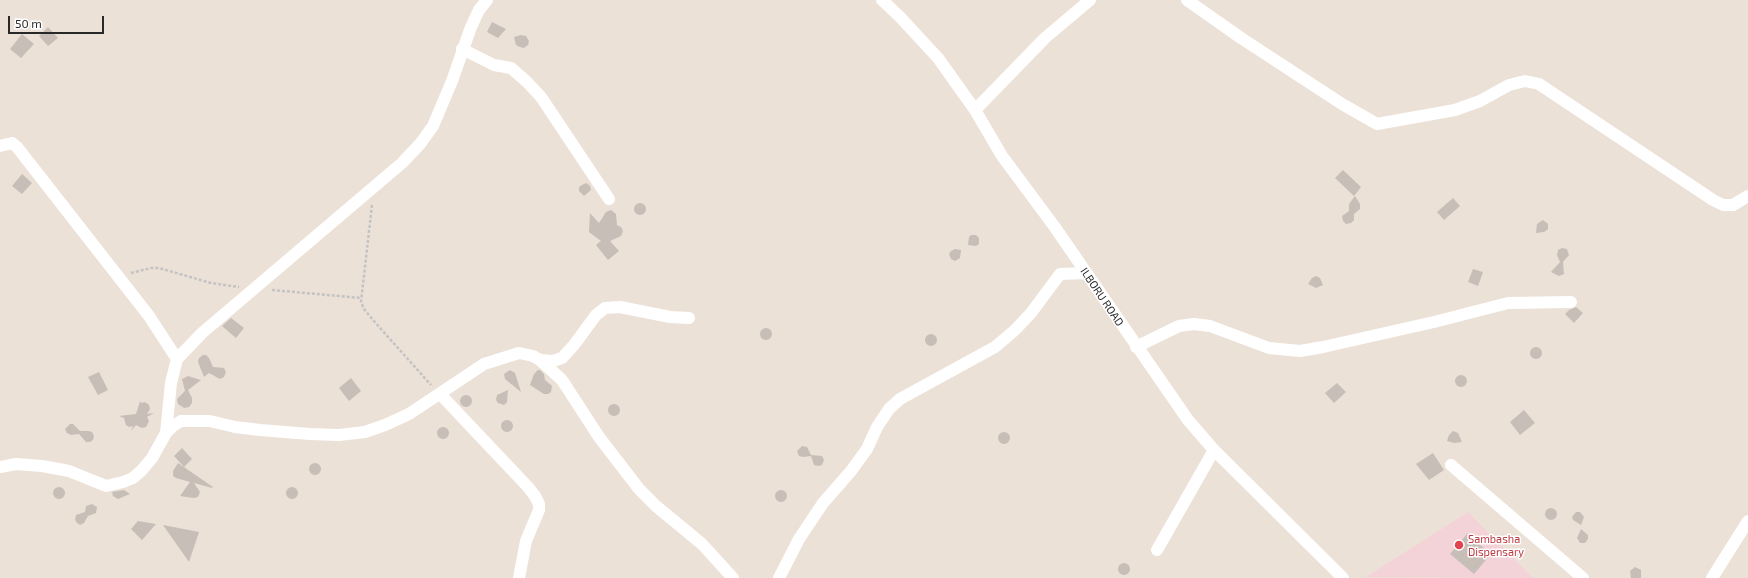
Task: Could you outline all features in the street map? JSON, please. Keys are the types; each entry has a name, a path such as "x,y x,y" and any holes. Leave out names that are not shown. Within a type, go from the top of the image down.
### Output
{"street":[{"path":"166,433 171,383 177,359 202,333 253,288 402,163 420,144 433,126 452,81 462,49 476,16 487,0"},
{"name":"ILBORU ROAD","path":"882,0 938,58 975,110 1002,156 1054,226 1136,347 1188,420 1214,450 1343,578"},
{"path":"975,110 1045,38 1090,0"},
{"path":"1188,0 1241,38 1366,119 1377,124 1455,110 1480,101 1509,85 1525,81 1539,84 1713,200 1723,204 1733,205 1748,196"},
{"path":"462,49 494,65 511,68 527,82 541,97 609,199"},
{"path":"0,146 12,142 17,147 149,316 177,359"},
{"path":"779,578 799,539 823,503 851,471 867,449 877,427 889,409 900,399 995,347 1015,330 1031,313 1060,274 1086,273"},
{"path":"1136,347 1179,326 1194,324 1210,326 1269,348 1300,351 1434,322 1508,303 1571,302"},
{"path":"540,360 553,361 562,358 574,345 596,315 605,308 620,307 670,317 689,318"},
{"path":"0,467 16,464 42,466 70,471 106,486 112,486 132,478 142,470 152,458 166,433 181,421 210,421 235,427 310,434 339,435 365,432 409,414 484,364 504,356 519,353 533,356 540,360 562,380 599,437 639,489 656,506 706,548 734,578"},
{"path":"440,394 512,470 535,496 539,504 539,510 526,541 519,578"},
{"path":"1157,550 1214,450"},
{"path":"1451,465 1583,578"},
{"path":"1712,578 1748,521"}],"path":[{"path":"378,183 374,195 361,298 364,309 440,394"},
{"path":"118,276 159,268 211,283 361,298"}],"shaded area":[{"name":"Sambasha Dispensary","path":"1468,512 1533,578 1366,577"}],"building":[{"path":"492,22 506,29 498,38 487,32"},
{"path":"48,27 58,38 48,46 39,36"},
{"path":"22,34 34,44 21,58 10,49"},
{"path":"521,35 526,36 529,41 528,45 524,48 516,45 514,37"},
{"path":"1343,170 1361,187 1354,196 1335,178"},
{"path":"22,174 32,183 22,194 12,186"},
{"path":"586,183 590,186 591,190 584,196 579,191 579,188"},
{"path":"1355,196 1360,204 1360,209 1354,214 1354,220 1351,223 1346,224 1343,221 1342,216 1349,211 1349,204"},
{"path":"1453,198 1460,206 1444,220 1437,212"},
{"path":"640,203 644,205 646,209 644,213 640,215 636,213 634,209 636,205"},
{"path":"611,210 616,214 617,225 621,227 623,231 621,236 610,241 619,251 608,260 596,245 601,241 589,232 590,213 599,223 606,212"},
{"path":"1543,220 1548,224 1548,229 1544,232 1536,233 1537,224"},
{"path":"971,235 976,235 979,238 979,244 976,246 968,245 969,237"},
{"path":"1562,248 1567,249 1569,255 1563,262 1564,274 1559,276 1551,272 1560,262 1557,255 1558,250"},
{"path":"955,249 961,250 960,258 955,261 951,259 949,254"},
{"path":"1473,269 1483,272 1478,286 1468,282"},
{"path":"1316,276 1320,278 1323,285 1316,288 1308,284 1312,278"},
{"path":"1576,307 1583,313 1574,323 1565,314 1569,310"},
{"path":"231,318 244,328 236,338 222,326"},
{"path":"766,328 770,330 772,334 770,338 766,340 762,338 760,334 762,330"},
{"path":"931,334 935,336 937,340 935,344 931,346 927,344 925,340 927,336"},
{"path":"1536,347 1540,349 1542,353 1540,357 1536,359 1532,357 1530,353 1532,349"},
{"path":"206,355 209,358 213,367 224,368 226,372 224,377 220,379 209,373 204,377 198,362 199,358"},
{"path":"510,370 515,373 521,392 505,379 504,374"},
{"path":"538,370 544,374 545,380 552,386 551,392 548,394 544,394 530,385 534,374"},
{"path":"99,372 108,390 98,395 88,377"},
{"path":"1461,375 1465,377 1467,381 1465,385 1461,387 1457,385 1455,381 1457,377"},
{"path":"188,376 201,380 188,390 192,398 192,403 189,407 184,408 178,404 177,399 185,391 182,379"},
{"path":"351,378 361,391 349,401 339,388"},
{"path":"1337,383 1346,392 1334,403 1325,393"},
{"path":"508,390 507,402 504,405 498,403 496,400 497,395"},
{"path":"466,395 470,397 472,401 470,405 466,407 462,405 460,401 462,397"},
{"path":"140,401 141,403 145,402 149,405 150,409 147,414 154,413 147,417 149,421 146,427 142,428 136,425 131,431 133,426 129,427 126,425 124,418 119,416 136,414"},
{"path":"614,404 618,406 620,410 618,414 614,416 610,414 608,410 610,406"},
{"path":"1524,410 1535,423 1520,435 1510,422"},
{"path":"507,420 511,422 513,426 511,430 507,432 503,430 501,426 503,422"},
{"path":"70,424 73,424 80,431 92,432 94,436 93,440 86,442 79,434 71,435 67,433 65,429"},
{"path":"443,427 447,429 449,433 447,437 443,439 439,437 437,433 439,429"},
{"path":"1453,431 1458,433 1462,442 1454,443 1447,441 1449,435"},
{"path":"1004,432 1008,434 1010,438 1008,442 1004,444 1000,442 998,438 1000,434"},
{"path":"802,446 807,447 811,455 822,456 824,460 822,465 814,465 811,456 799,456 797,451"},
{"path":"182,448 192,459 184,467 174,456"},
{"path":"1433,453 1444,470 1429,480 1416,464"},
{"path":"178,463 213,487 194,483 200,492 198,497 194,498 180,496 190,482 173,476 173,471"},
{"path":"315,463 319,465 321,469 319,473 315,475 311,473 309,469 311,465"},
{"path":"59,487 63,489 65,493 63,497 59,499 55,497 53,493 55,489"},
{"path":"292,487 296,489 298,493 296,497 292,499 288,497 286,493 288,489"},
{"path":"124,490 130,494 118,499 113,496 112,492"},
{"path":"781,490 785,492 787,496 785,500 781,502 777,500 775,496 777,492"},
{"path":"92,504 97,507 96,513 88,516 84,523 80,525 77,523 75,520 76,515 85,512 86,506"},
{"path":"1551,508 1555,510 1557,514 1555,518 1551,520 1547,518 1545,514 1547,510"},
{"path":"1576,512 1580,512 1584,517 1581,525 1573,520 1572,517"},
{"path":"138,521 156,524 142,540 131,529"},
{"path":"163,525 199,532 189,562"},
{"path":"1581,529 1588,535 1588,539 1585,543 1580,543 1577,538"},
{"path":"1467,534 1491,554 1474,574 1450,554"},
{"path":"1124,563 1128,565 1130,569 1128,573 1124,575 1120,573 1118,569 1120,565"},
{"path":"1635,567 1641,570 1641,578 1631,578 1630,571"}],"place":[{"name":"Sambasha Dispensary","path":"1459,545"}]}
